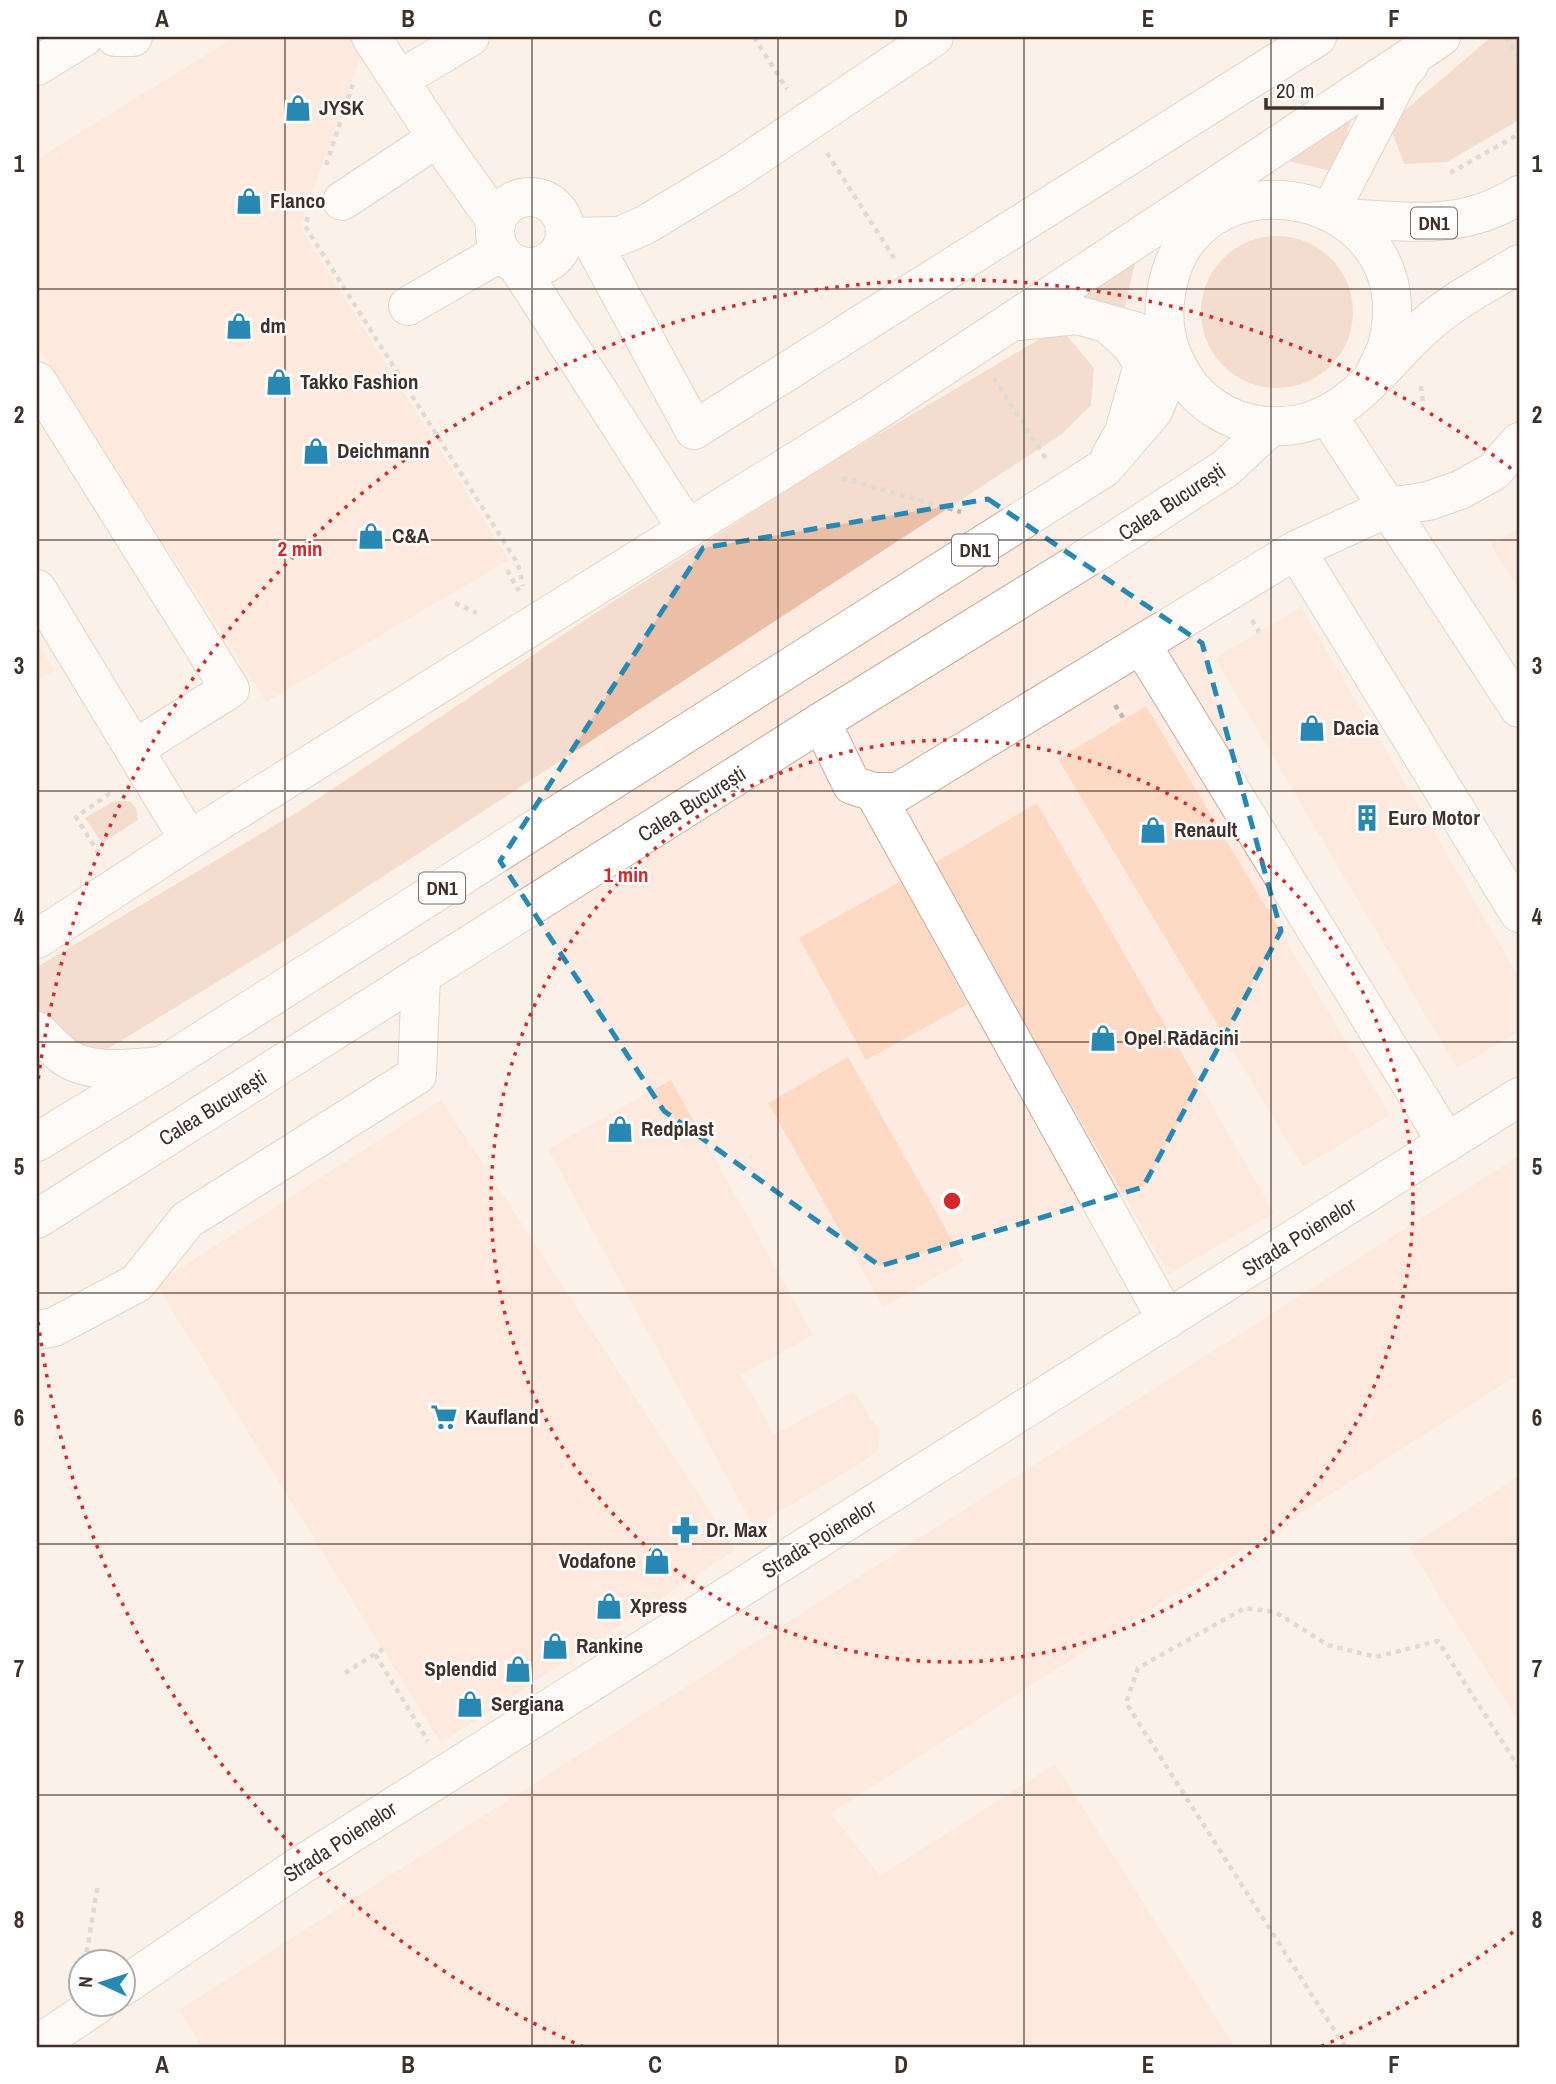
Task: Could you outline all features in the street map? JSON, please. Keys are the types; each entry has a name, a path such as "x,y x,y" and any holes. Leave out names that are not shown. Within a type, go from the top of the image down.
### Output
{"main road":[{"path":"37,66 84,37"},
{"path":"115,37 133,37"},
{"path":"371,37 687,528"},
{"path":"399,80 470,37"},
{"path":"505,246 527,267 547,263 578,237 620,236 645,225 687,201 934,37"},
{"path":"505,246 508,203 531,196 543,199 562,215 578,237 694,430 1317,37"},
{"path":"37,939 188,839 434,690 1014,322 1433,42"},
{"path":"1336,214 1401,74 1433,42"},
{"path":"342,201 437,138"},
{"path":"1228,209 1272,150"},
{"name":"DN1","path":"1519,195 1473,217 1444,223 1336,214 1306,202 1266,198 1228,209 1203,226 1183,248 1170,275 1163,304 1170,348 1191,388 1213,408 1240,422 1270,427 1300,425 1328,416 1353,399 1427,324 1457,301 1519,264"},
{"name":"DN1","path":"1336,214 1368,242 1386,273 1392,309 1388,344 1373,377"},
{"path":"1122,250 1152,240 1170,241 1183,248"},
{"path":"408,306 505,246"},
{"path":"1014,322 1077,315 1170,348"},
{"path":"1104,468 1124,432 1143,365 1132,346 1110,326"},
{"name":"DN1","path":"37,1142 162,1066 1104,468 1153,411 1170,348"},
{"path":"37,381 230,689 134,749"},
{"path":"1328,416 1519,708"},
{"name":"Calea București","path":"37,1219 1226,468 1270,427"},
{"path":"821,722 852,785 874,792 898,792 1296,550 1390,507 1427,501 1460,490 1494,471 1519,442"},
{"path":"1296,550 1519,912"},
{"path":"37,589 188,839"},
{"path":"1142,644 1447,1143"},
{"path":"874,792 1167,1320"},
{"path":"37,1330 54,1327 137,1283 187,1220 417,1075 421,975"},
{"path":"37,1031 66,1058 88,1066 121,1069 162,1066"},
{"name":"Strada Poienelor","path":"136,1977 298,1867 1519,1097"},
{"path":"37,2045 77,2018"}],"path":[{"path":"754,37 915,290"},
{"path":"1505,37 1519,56"},
{"path":"1450,173 1519,134"},
{"path":"993,375 1048,461 1036,468"},
{"path":"830,474 966,513 960,517"},
{"path":"507,570 523,598"},
{"path":"101,857 76,817 109,794 126,794"},
{"path":"1345,2047 1126,1703 1138,1668 1245,1608 1275,1612 1328,1645 1376,1657 1438,1641 1519,1768"},
{"path":"345,1673 383,1649"},
{"path":"375,1654 432,1748"},
{"path":"87,1948 98,1885"}],"highlighted area":[{"path":"988,499 1202,643 1281,931 1143,1187 880,1266 664,1111 500,861 703,548"}],"shaded area":[{"path":"37,37 1519,37 1519,2047 37,2047"},
{"path":"1491,37 1519,37 1519,120 1447,162 1404,164 1389,124"},
{"path":"1352,117 1343,146 1339,173 1284,160"},
{"path":"1277,236 1306,242 1331,258 1347,283 1353,312 1347,341 1331,366 1306,382 1277,388 1248,382 1223,366 1207,341 1201,312 1207,283 1223,258 1248,242"},
{"path":"1136,258 1121,324 1067,299"},
{"path":"1067,336 1094,368 1091,405 1062,434 281,943 104,1051 61,1041 39,1012 37,967 304,808 600,610 825,466 1043,337"},
{"path":"114,801 130,801 136,808 138,820 102,843 85,818"}],"building":[{"path":"235,37 356,37 363,50 300,227 509,560 266,702 37,345 37,159"},
{"path":"1519,527 1519,590 1491,545"},
{"name":"Euro Motor","path":"1301,607 1519,977 1519,1031 1457,1068 1215,658"},
{"path":"37,642 55,670 37,681"},
{"path":"1146,706 1390,1115 1303,1167 1058,759"},
{"name":"Opel Rădăcini","path":"1037,803 1274,1213 1169,1274 933,864"},
{"path":"901,881 968,1004 866,1060 799,938"},
{"path":"848,1057 964,1261 883,1307 768,1103"},
{"path":"671,1080 813,1335 741,1375 774,1435 854,1391 880,1433 878,1449 869,1458 754,1527 548,1149"},
{"name":"Kaufland","path":"441,1100 735,1550 441,1743 156,1284"},
{"path":"1519,1156 1519,1374 831,1813 880,1876 1055,1764 1235,2047 202,2047 179,2010"},
{"path":"1519,1476 1519,1722 1409,1547"}],"place":[{"name":"JYSK","path":"298,108"},
{"name":"Flanco","path":"249,201"},
{"name":"dm","path":"239,326"},
{"name":"Takko Fashion","path":"279,382"},
{"name":"Deichmann","path":"316,451"},
{"name":"C&A","path":"371,536"},
{"name":"Dacia","path":"1312,728"},
{"name":"Euro Motor","path":"1367,818"},
{"name":"Renault","path":"1153,830"},
{"name":"Opel Rădăcini","path":"1103,1038"},
{"name":"Redplast","path":"620,1129"},
{"name":"Kaufland","path":"444,1417"},
{"name":"Dr. Max","path":"685,1530"},
{"name":"Vodafone","path":"657,1561"},
{"name":"Xpress","path":"609,1606"},
{"name":"Rankine","path":"555,1646"},
{"name":"Splendid","path":"518,1669"},
{"name":"Sergiana","path":"470,1704"}]}
